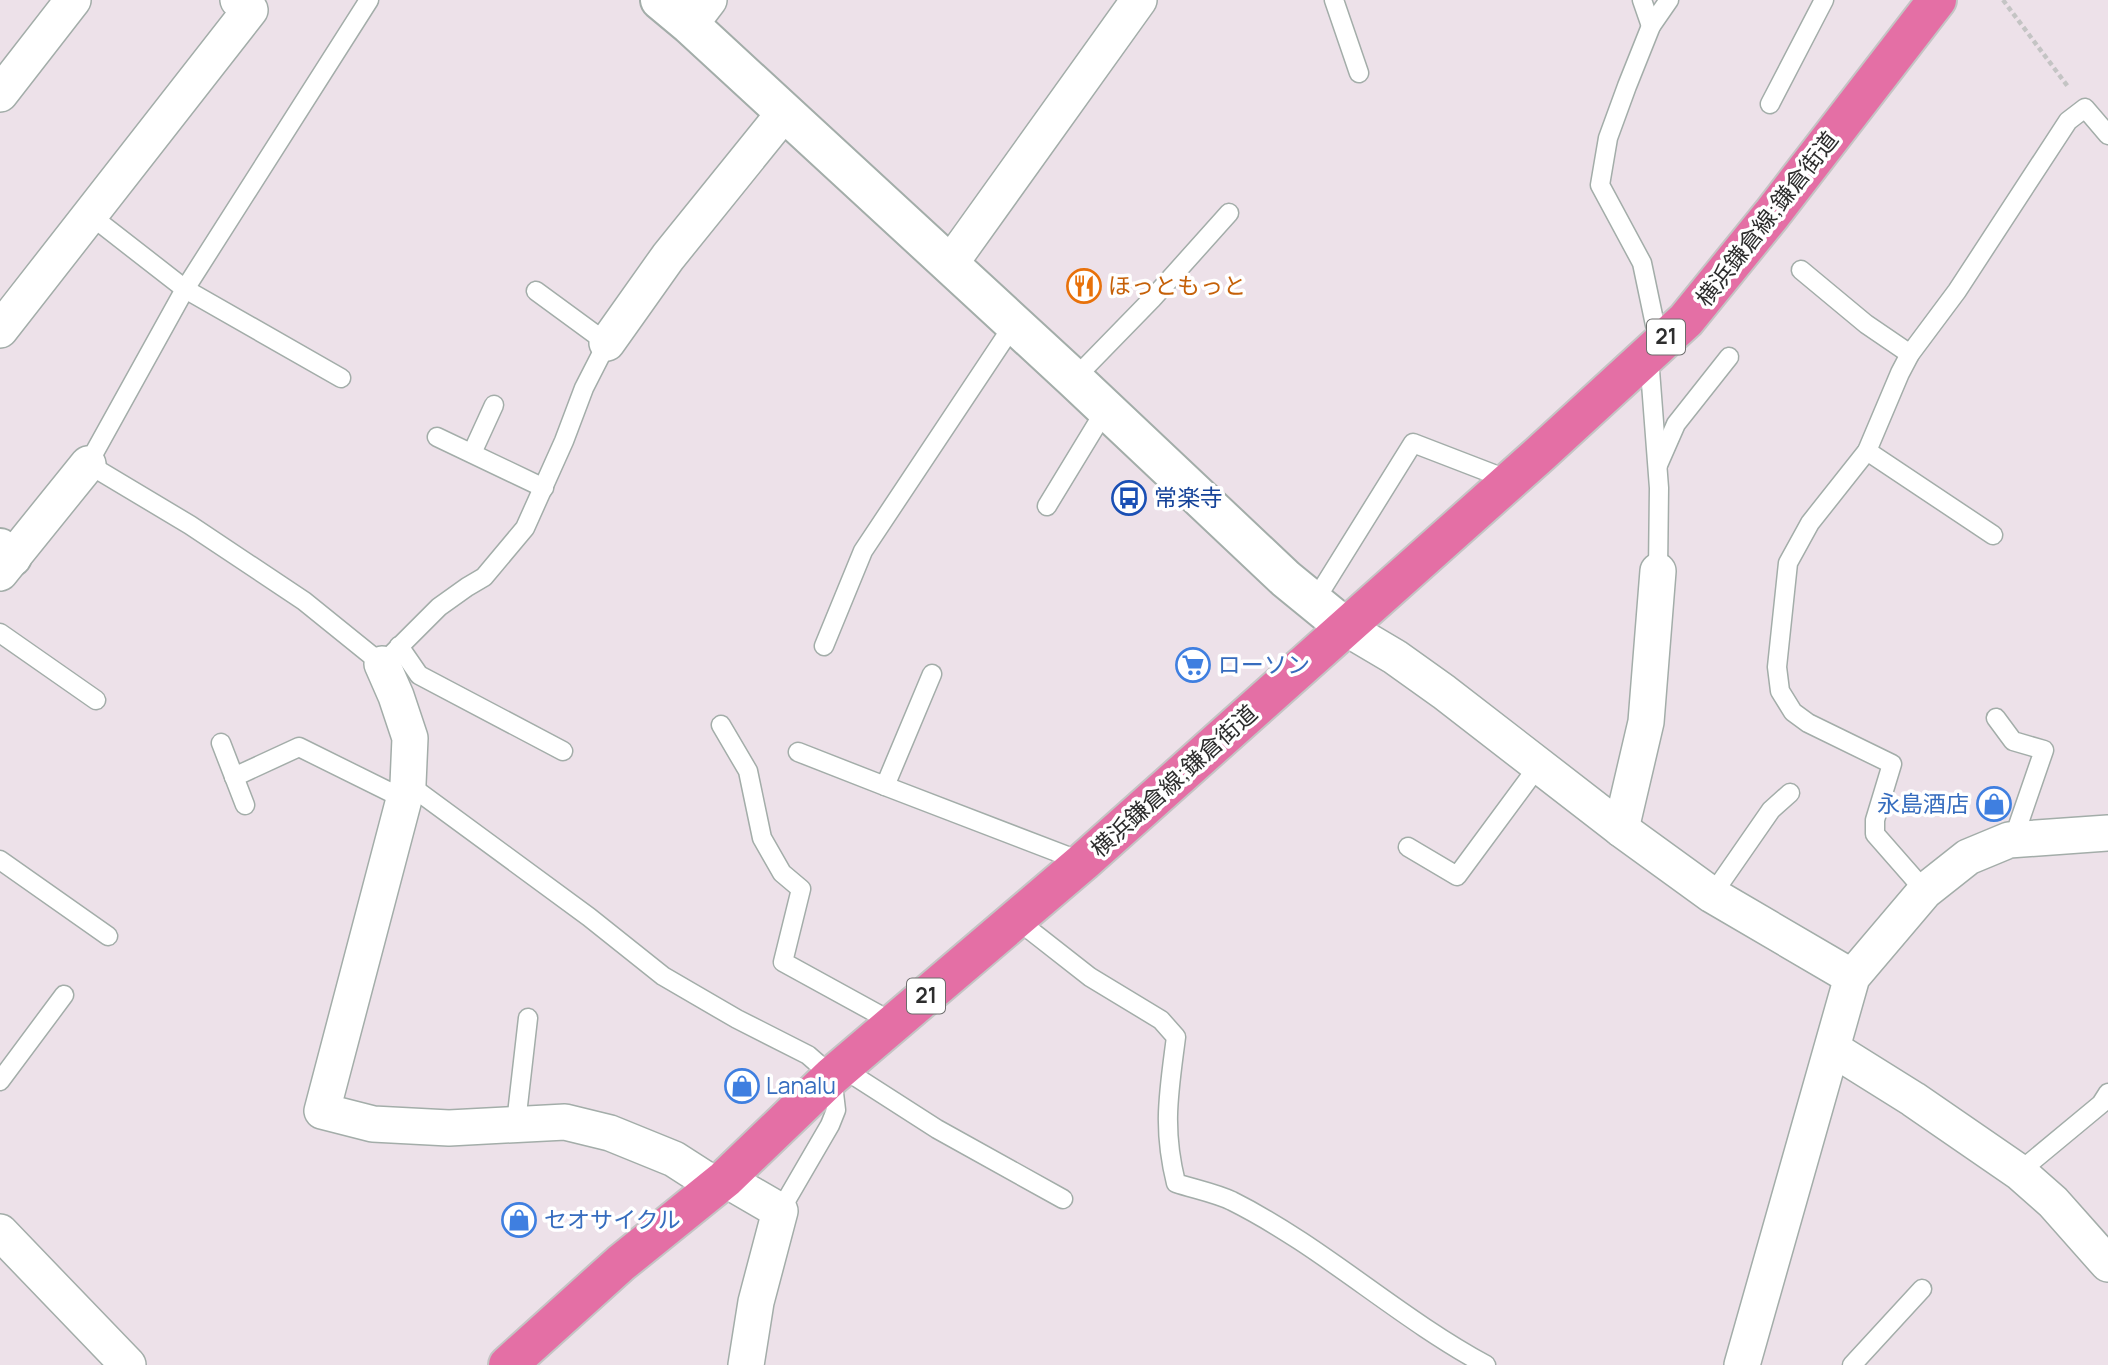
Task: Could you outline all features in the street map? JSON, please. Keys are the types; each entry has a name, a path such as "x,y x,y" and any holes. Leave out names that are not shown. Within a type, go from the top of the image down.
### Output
{"main road":[{"name":"横浜鎌倉線;鎌倉街道","path":"508,1365 621,1263 721,1182 837,1072 1083,862 1686,320 1764,225 1937,0"}],"street":[{"path":"0,94 73,0"},
{"path":"0,330 250,10 237,0"},
{"path":"660,0 700,13 785,112 1314,602 1346,628 1395,657 1712,895 1852,977"},
{"path":"950,264 1139,0"},
{"path":"607,343 668,257 785,112"},
{"path":"4,559 88,464"},
{"path":"1621,829 1646,723 1658,571"},
{"path":"390,655 396,696 410,738 406,791 322,1111 373,1124 449,1128 565,1122 610,1133 674,1159 780,1211 756,1302 747,1365"},
{"path":"1742,1365 1852,977 1925,891 1968,857 2013,840 2108,832"},
{"path":"1833,1049 1913,1099 2019,1172 2053,1202 2108,1264"},
{"path":"0,1232 128,1365"}],"lane":[{"path":"369,0 185,289 88,464 190,525 419,675 563,751"},
{"path":"1334,0 1359,74"},
{"path":"1642,0 1651,26"},
{"path":"1658,571 1659,488 1653,349 1642,263 1600,185 1608,138 1651,26 1669,0"},
{"path":"1770,104 1824,0"},
{"path":"1925,891 1875,834 1875,820 1892,764 1808,723 1793,712 1777,682 1776,667 1786,576 1792,552 1810,523 1867,451 1910,354 1957,291 2068,121 2085,108 2108,135"},
{"path":"1074,379 1152,299 1229,213"},
{"path":"90,215 185,289 341,378"},
{"path":"1801,270 1866,324 1910,354"},
{"path":"390,655 439,607 484,577 525,528 584,388 607,343 536,291"},
{"path":"824,646 863,551 1014,324"},
{"path":"1657,468 1676,424 1729,357"},
{"path":"471,453 495,404"},
{"path":"1047,506 1106,409"},
{"path":"437,437 544,488"},
{"path":"1314,602 1413,443 1509,480"},
{"path":"1867,451 1993,535"},
{"path":"0,633 96,700"},
{"path":"885,786 932,674"},
{"path":"1996,718 2013,741 2044,750 2013,840"},
{"path":"721,724 748,771 762,838 782,873 801,889 783,962 894,1023"},
{"path":"220,743 244,805"},
{"path":"234,777 299,747 406,791 589,917 663,976 1063,1199"},
{"path":"798,752 1083,862"},
{"path":"1408,847 1457,876 1539,765"},
{"path":"1712,895 1771,810 1790,793"},
{"path":"0,860 108,936"},
{"path":"1016,919 1090,977 1161,1020 1176,1037 1166,1114 1168,1153 1176,1183 1230,1200 1296,1239 1381,1299 1486,1365"},
{"path":"0,1081 64,995"},
{"path":"516,1123 528,1018"},
{"path":"780,1211 830,1125 836,1110 837,1072"},
{"path":"2019,1172 2101,1104 2108,1093"},
{"path":"1852,1365 1922,1289"}],"path":[{"path":"2003,0 2085,108"}],"place":[{"name":"ほっともっと","path":"1084,286"},
{"name":"常楽寺","path":"1129,498"},
{"name":"ローソン","path":"1193,665"},
{"name":"永島酒店","path":"1994,804"},
{"name":"Lanalu","path":"742,1086"},
{"name":"セオサイクル","path":"519,1220"}]}
